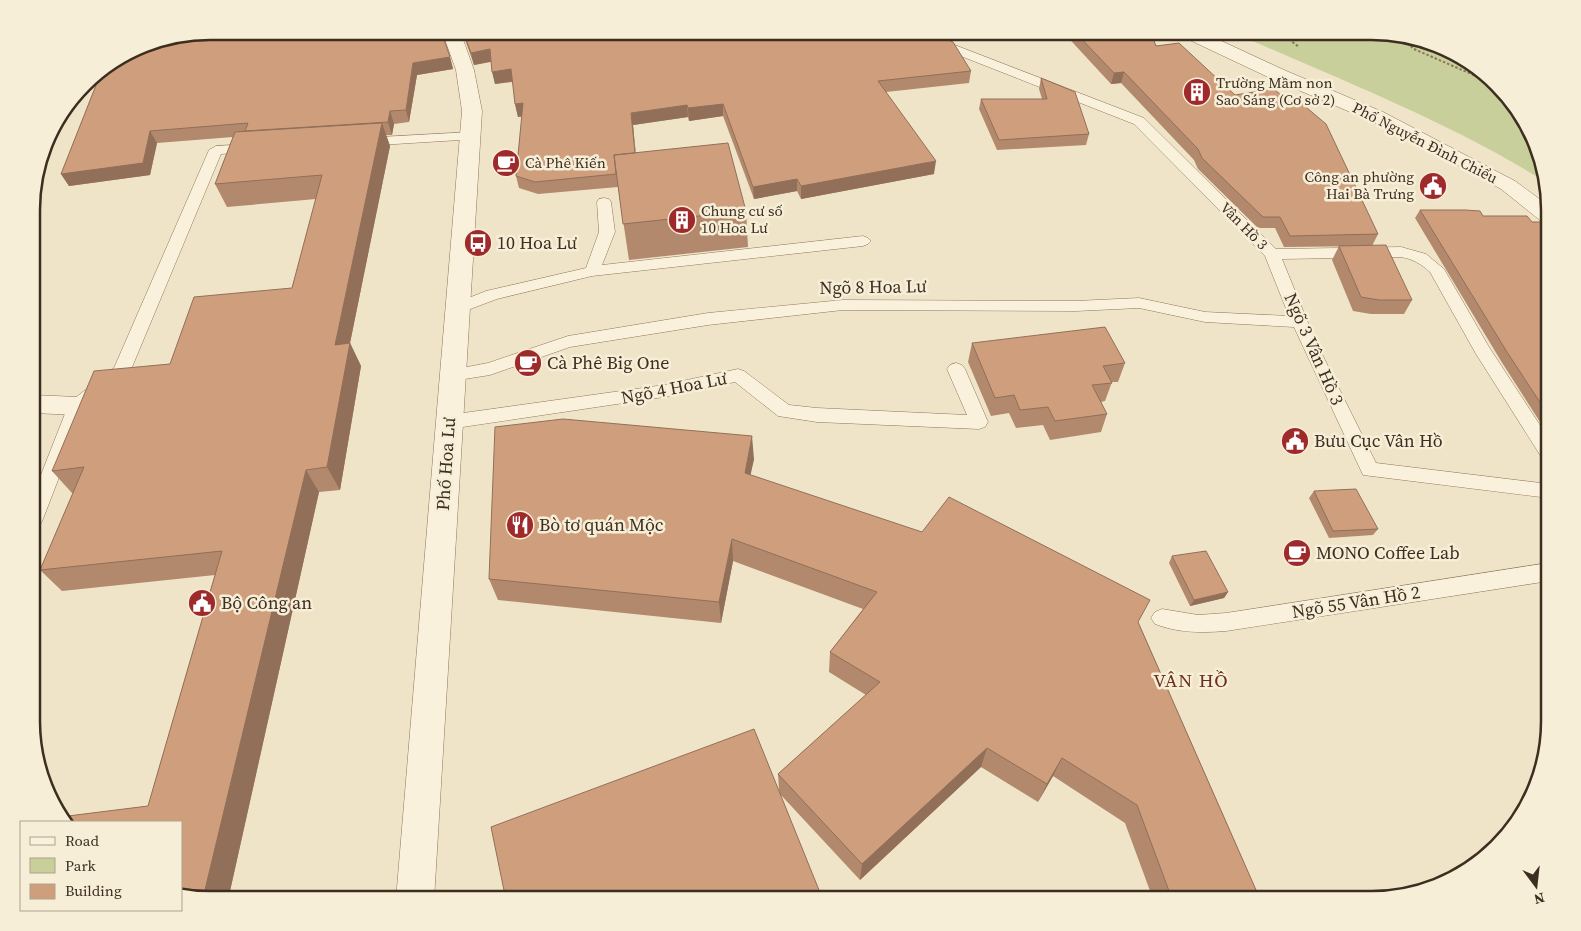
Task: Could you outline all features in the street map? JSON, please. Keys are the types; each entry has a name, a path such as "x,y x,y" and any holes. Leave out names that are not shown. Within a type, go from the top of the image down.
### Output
{"street":[{"name":"Phố Hoa Lư","path":"416,891 471,136 472,111 470,89 460,51 455,40"},
{"name":"Phố Nguyễn Đình Chiểu","path":"1204,40 1277,74 1376,116 1448,152 1508,185 1541,210"},
{"path":"40,404 77,406"}],"lane":[{"name":"Vân Hồ 3","path":"932,40 1138,121 1272,254 1401,252 1415,254 1426,259 1436,269 1482,350 1541,441"},
{"path":"344,143 471,136"},
{"path":"40,501 77,406 121,372 216,150 265,147"},
{"path":"592,271 607,232 604,202"},
{"path":"457,309 492,295 592,271 863,241"},
{"name":"Ngõ 3 Vân Hồ 3","path":"1272,254 1300,322 1370,470 1541,490"},
{"name":"Ngõ 8 Hoa Lư","path":"452,375 490,369 568,342 708,319 843,305 1076,306 1139,303 1206,317 1300,322"},
{"name":"Ngõ 4 Hoa Lư","path":"449,422 491,418 664,391 738,376 784,411 817,415 980,422 956,369"},
{"name":"Ngõ 55 Vân Hồ 2","path":"1162,618 1198,624 1226,622 1541,573"}],"path":[{"path":"1290,40 1299,47"},
{"path":"1410,45 1474,75"}],"green space":[{"path":"1251,40 1393,41 1436,53 1474,75 1506,107 1528,145 1538,177 1468,138 1350,83"}],"building":[{"path":"199,40 444,40 450,57 413,63 406,110 390,111 388,122 245,131 248,123 150,131 143,163 61,174 97,83 125,63 145,53 166,46"},
{"path":"466,40 948,40 953,42 971,71 878,81 936,161 801,186 797,179 753,187 723,104 688,108 687,105 631,113 635,153 614,155 616,174 535,182 516,176 523,103 515,104 511,69 492,72 490,49 471,53"},
{"path":"1083,40 1154,40 1156,46 1179,43 1235,95 1274,89 1291,104 1300,102 1326,124 1378,234 1290,236 1280,217 1263,217 1202,158 1198,149 1124,72 1114,73"},
{"path":"1041,78 1075,92 1089,134 999,140 981,99 1047,99"},
{"path":"382,123 335,345 350,343 327,467 306,470 205,891 188,890 182,889 182,821 73,821 70,816 148,806 222,551 40,570 84,467 52,471 94,371 170,364 194,297 292,288 322,175 215,184 235,132"},
{"path":"728,143 746,211 623,224 614,155"},
{"path":"1420,210 1480,211 1483,216 1527,216 1532,222 1541,222 1541,404"},
{"path":"1386,245 1412,300 1379,300 1361,297 1339,246"},
{"path":"1105,327 1125,363 1103,366 1112,383 1092,385 1107,414 1055,421 1048,407 1020,410 1014,395 995,398 972,343"},
{"path":"563,419 752,436 745,473 922,532 949,497 1150,600 1138,622 1256,891 1169,891 1137,805 1062,758 1047,784 987,748 862,864 778,774 880,682 830,652 877,592 732,539 719,602 489,579 495,427"},
{"path":"1356,489 1378,529 1333,531 1314,491"},
{"path":"1206,551 1228,592 1194,600 1172,556"},
{"path":"754,729 819,891 504,891 491,827"}],"place":[{"name":"Trường Mầm non Sao Sáng (Cơ sở 2)","path":"1197,92"},
{"name":"Cà Phê Kiến","path":"506,163"},
{"name":"Công an phường Hai Bà Trưng","path":"1433,186"},
{"name":"Chung cư số 10 Hoa Lư","path":"682,220"},
{"name":"10 Hoa Lư","path":"478,243"},
{"name":"Cà Phê Big One","path":"528,363"},
{"name":"Bưu Cục Vân Hồ","path":"1295,441"},
{"name":"Bò tơ quán Mộc","path":"520,525"},
{"name":"MONO Coffee Lab","path":"1297,553"},
{"name":"Bộ Công an","path":"202,603"}],"district":[{"name":"VÂN HỒ","path":"1191,680"}]}
